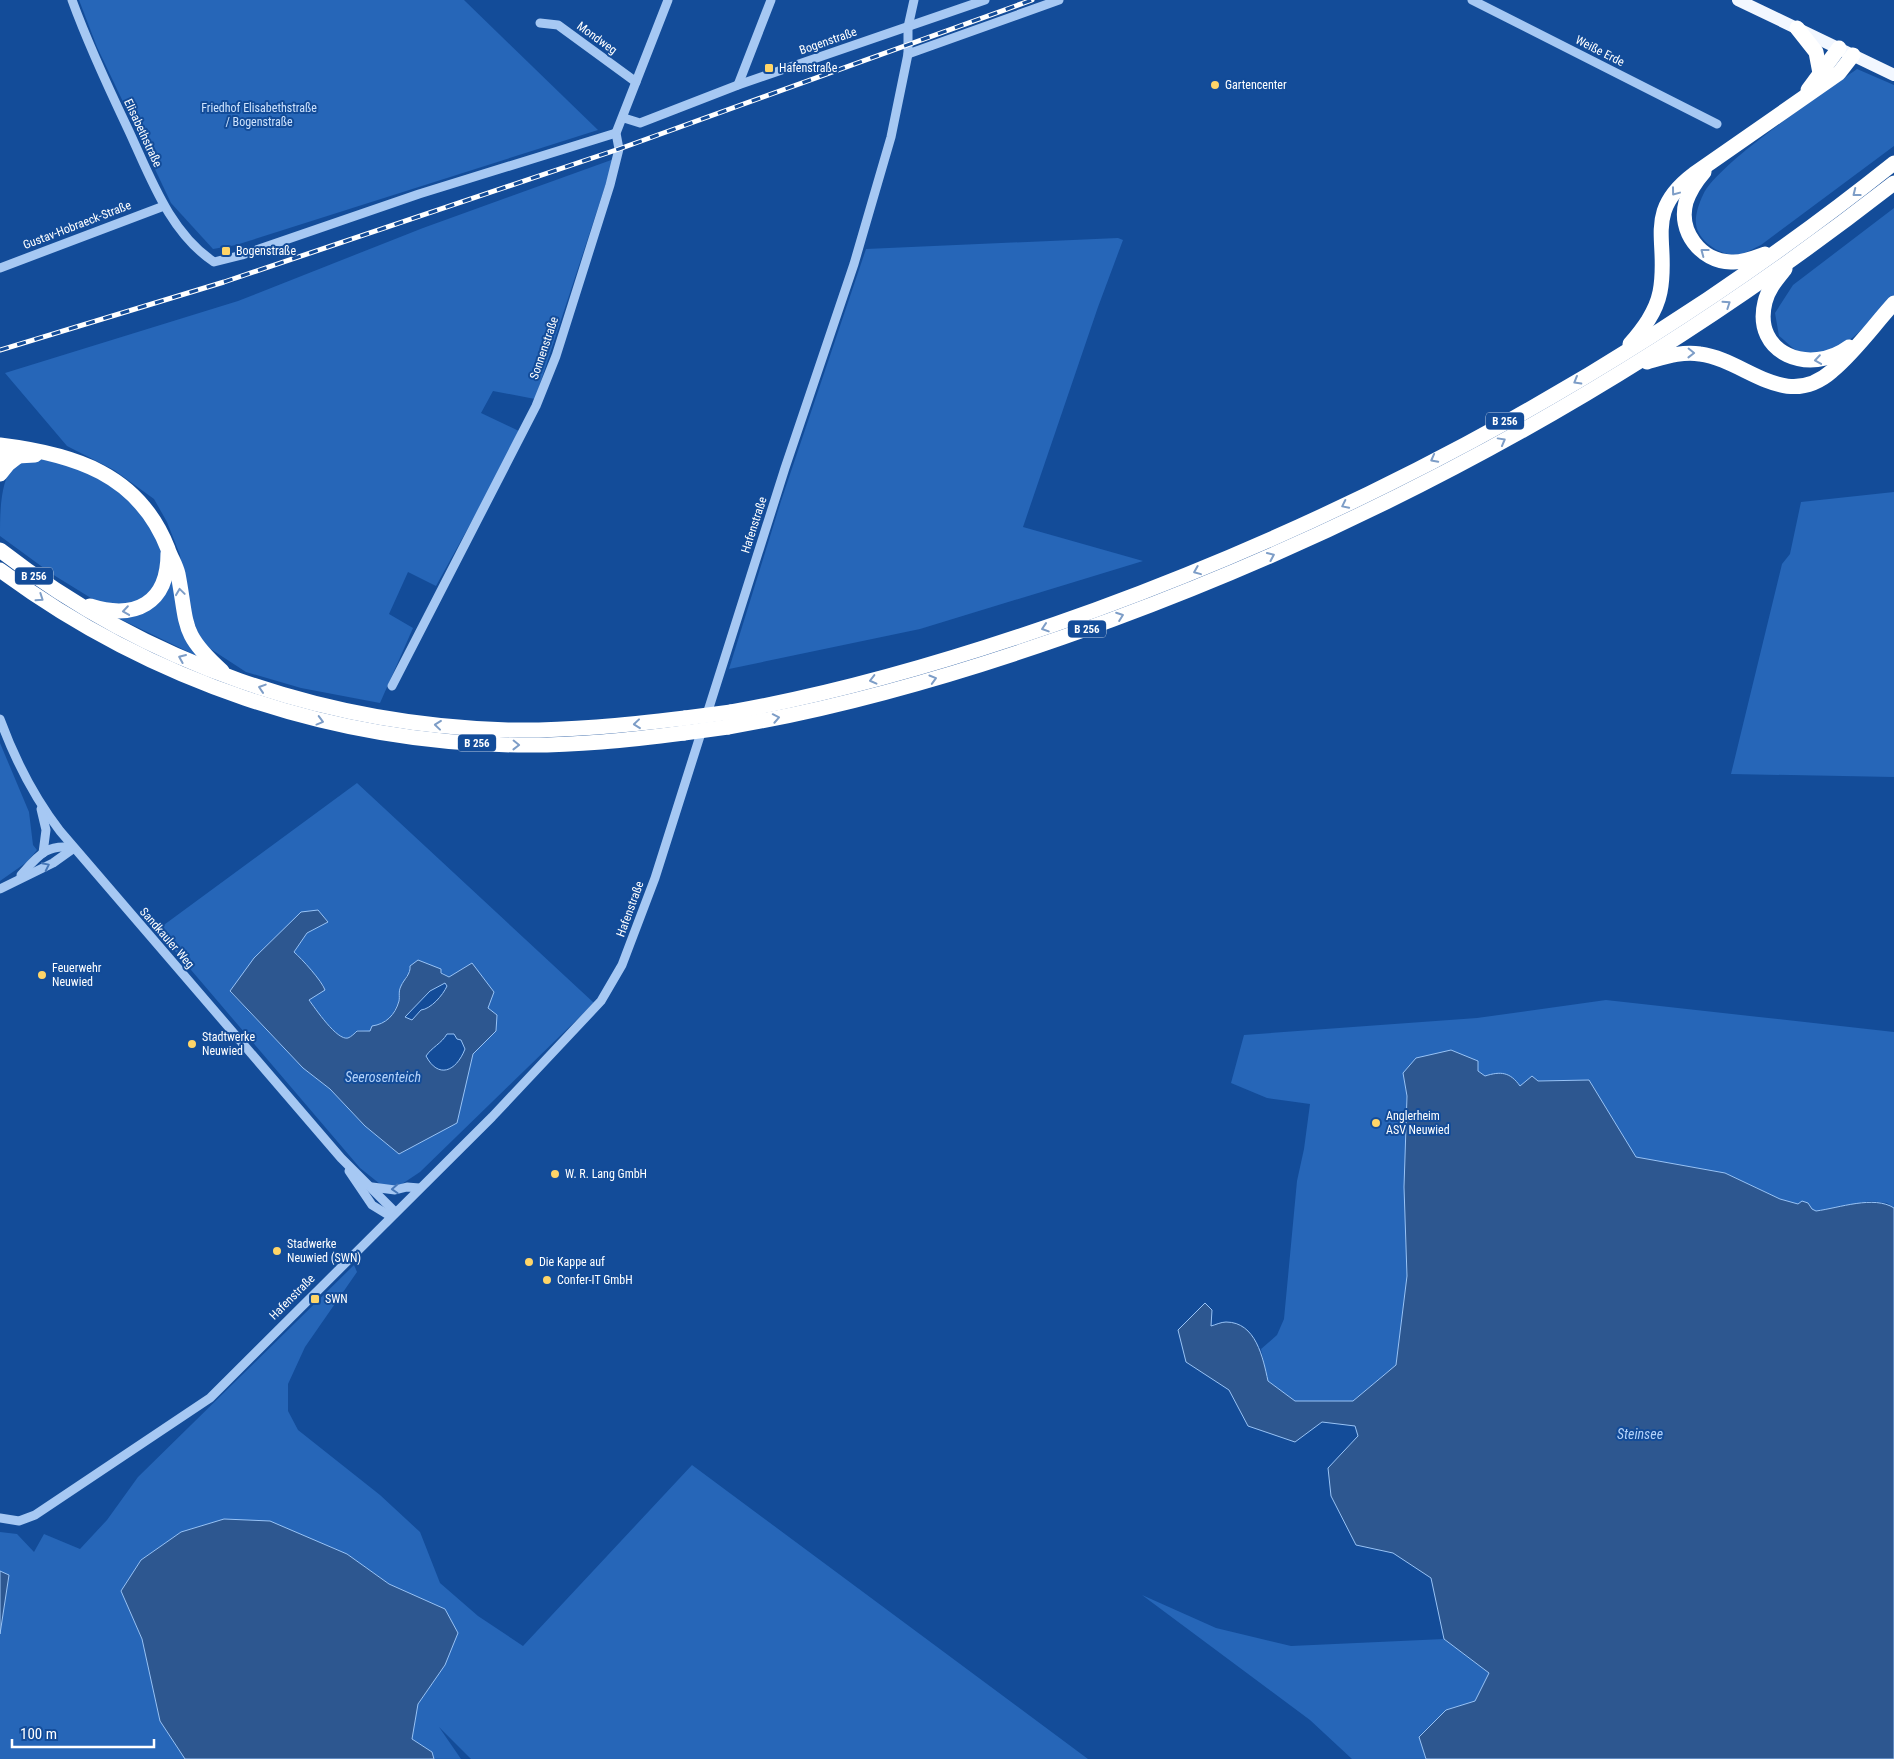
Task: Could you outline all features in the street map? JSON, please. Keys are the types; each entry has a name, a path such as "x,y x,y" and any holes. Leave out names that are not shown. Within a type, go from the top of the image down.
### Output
{"highway":[{"path":"1797,28 1816,52 1820,73"},
{"path":"1804,96 1839,48"},
{"path":"1623,362 1657,303 1661,281 1660,227 1666,206 1686,180 1804,96 1839,74 1852,55"},
{"path":"1713,162 1695,184 1686,202 1685,222 1692,240 1698,248 1714,259 1733,262 1783,248"},
{"name":"B 256","path":"1623,362 1783,248 1894,163"},
{"name":"B 256","path":"0,570 72,618 148,660 201,683 264,705 332,724 439,740 488,744 589,743 729,719 962,655 1169,583 1297,528 1389,484 1530,408 1623,362 1793,260 1894,183"},
{"path":"1793,260 1768,293 1764,311 1766,329 1782,352 1799,360 1818,361 1827,359 1846,349 1873,326"},
{"path":"1623,362 1699,353 1719,359 1771,384 1803,385 1832,372 1894,303"},
{"path":"0,444 82,462 116,480 136,498 152,516 168,549 177,573 188,631 202,652 228,676"},
{"path":"0,457 44,454"},
{"path":"0,474 17,457"},
{"path":"69,600 112,612 122,612 142,607 155,596 165,579 168,549"},
{"name":"B 256","path":"0,550 69,600 132,635 228,676 285,696 341,710 447,726 510,730 684,726"}],"main road":[{"path":"1738,0 1894,75"}],"street":[{"name":"Elisabethstraße","path":"72,0 91,51 164,206 199,252 214,262 242,255 419,194 616,133"},
{"path":"616,133 624,118 668,0"},
{"path":"738,85 772,0"},
{"name":"Hafenstraße","path":"0,1518 19,1521 35,1515 210,1398 392,1214 492,1117 601,1001 622,965 655,878 785,468 854,264 891,137 908,54 908,27 914,0"},
{"name":"Bogenstraße","path":"624,118 640,123 738,85 985,0"},
{"path":"908,54 1059,0"},
{"name":"Weiße Erde","path":"1472,0 1717,124"},
{"name":"Mondweg","path":"540,23 558,25 636,82"},
{"name":"Sonnenstraße","path":"392,686 536,406 556,356 610,185 619,149 616,133"},
{"name":"Gustav-Hobraeck-Straße","path":"0,268 164,206"},
{"name":"Sandkauler Weg","path":"0,719 22,772 39,802 74,848 341,1158 372,1187 392,1214"},
{"path":"39,802 46,830 43,853"},
{"path":"17,880 43,853 61,846 74,848"},
{"path":"0,889 53,863 74,848"},
{"name":"Sandkauler Weg","path":"341,1158 372,1205 392,1214"},
{"path":"372,1187 395,1190 407,1187 419,1188"}],"green space":[{"name":"Friedhof Elisabethstraße / Bogenstraße","path":"79,0 464,0 598,130 236,245 213,249 171,203 97,47"},
{"path":"1857,69 1894,85 1894,146 1761,245 1745,253 1733,255 1719,251 1706,242 1698,231 1696,217 1703,195 1712,182 1728,165 1773,129"},
{"path":"614,159 535,399 493,391 481,413 521,432 436,586 408,572 389,614 413,628 380,703 301,688 246,672 203,644 188,608 180,555 167,522 154,499 114,470 67,446 5,373 238,301 423,228"},
{"path":"1894,208 1894,295 1865,327 1839,347 1826,354 1813,356 1795,350 1779,336 1775,313 1793,285"},
{"path":"1118,238 1123,240 1098,307 1023,527 1143,561 920,629 729,669 781,501 866,249"},
{"path":"34,458 75,466 120,491 149,522 162,550 163,563 156,586 133,606 99,603 52,574 0,536 2,497 6,478 15,464"},
{"path":"1894,492 1894,777 1731,774 1782,564 1790,554 1801,502"},
{"path":"170,570 201,658 114,616 133,614"},
{"path":"0,743 29,812 33,845 37,850 27,862 0,881"},
{"path":"357,783 594,1003 420,1172 390,1192 360,1168 157,930","holes":["318,910 328,922 307,933 294,952 324,986 320,993 315,994 309,1000 332,1029 343,1038 348,1038 357,1030 370,1031 391,1017 400,999 406,976 423,964 429,964 449,977 472,963 488,1008 497,1015 496,1031 473,1054 456,1123 399,1154 365,1126 330,1089 303,1068 230,992"]},
{"path":"1606,1000 1894,1032 1894,1208 1887,1203 1870,1201 1816,1211 1780,1199 1725,1173 1635,1157 1589,1080 1538,1081 1520,1087 1485,1077 1478,1071 1403,1073 1407,1096 1404,1187 1407,1276 1396,1365 1353,1401 1295,1401 1268,1381 1261,1349 1277,1335 1284,1319 1297,1181 1304,1149 1310,1104 1267,1098 1231,1083 1244,1035 1477,1018"},
{"path":"354,1265 357,1272 305,1347 288,1384 288,1411 298,1430 380,1495 420,1532 440,1583 478,1616 523,1646 692,1465 1088,1759 471,1759 439,1727 461,1759 434,1759 432,1752 412,1739 418,1704 445,1665 445,1609 389,1584 347,1554 270,1522 224,1519 181,1532 141,1560 121,1591 142,1639 160,1721 185,1759 0,1759 0,1634 9,1575 0,1571 0,1532 17,1534 34,1552 44,1534 80,1549 107,1520 138,1477"},
{"path":"1142,1595 1216,1628 1291,1646 1444,1639 1490,1673 1475,1701 1446,1710 1419,1736 1426,1759 1352,1759 1310,1720"}],"water":[{"name":"Seerosenteich","path":"318,910 328,922 307,933 294,952 316,976 325,990 309,1000 332,1029 343,1038 348,1038 357,1031 370,1031 372,1026 382,1023 392,1015 399,1001 400,988 410,966 418,960 441,969 441,973 449,977 472,963 494,992 488,1008 497,1015 496,1031 473,1054 457,1123 399,1154 365,1126 330,1089 303,1068 230,991 254,958 301,912","holes":["445,983 447,986 445,990 433,1004 421,1010 412,1020 405,1017 430,991","447,1034 454,1034 457,1039 461,1040 465,1049 457,1063 447,1070 441,1070 436,1068 426,1056"]},
{"name":"Steinsee","path":"1451,1050 1478,1061 1478,1071 1485,1076 1496,1073 1509,1075 1520,1086 1532,1076 1538,1081 1589,1080 1636,1157 1725,1173 1780,1199 1798,1204 1802,1201 1808,1203 1816,1211 1867,1202 1886,1204 1894,1208 1894,1759 1426,1759 1419,1737 1446,1710 1475,1701 1489,1673 1444,1639 1431,1578 1393,1553 1356,1545 1331,1496 1328,1468 1358,1436 1355,1426 1322,1422 1295,1442 1248,1426 1229,1390 1186,1362 1178,1330 1205,1303 1212,1310 1211,1326 1224,1322 1245,1328 1260,1352 1268,1381 1295,1401 1353,1401 1396,1365 1407,1276 1404,1187 1407,1096 1403,1073 1416,1058"},
{"path":"224,1519 270,1521 347,1554 389,1584 445,1609 458,1633 445,1665 418,1704 412,1739 432,1752 434,1759 185,1759 160,1721 142,1639 121,1591 141,1560 181,1532"},
{"path":"0,1571 9,1575 0,1634"}],"railway":[{"path":"0,350 224,282 619,149 1032,0"}],"place":[{"name":"Hafenstraße","path":"769,68"},
{"name":"Gartencenter","path":"1215,85"},
{"name":"Bogenstraße","path":"226,251"},
{"name":"Feuerwehr Neuwied","path":"42,975"},
{"name":"Stadtwerke Neuwied","path":"192,1044"},
{"name":"Anglerheim ASV Neuwied","path":"1376,1123"},
{"name":"W. R. Lang GmbH","path":"555,1174"},
{"name":"Stadwerke Neuwied (SWN)","path":"277,1251"},
{"name":"Die Kappe auf","path":"529,1262"},
{"name":"Confer-IT GmbH","path":"547,1280"},
{"name":"SWN","path":"315,1299"}]}
